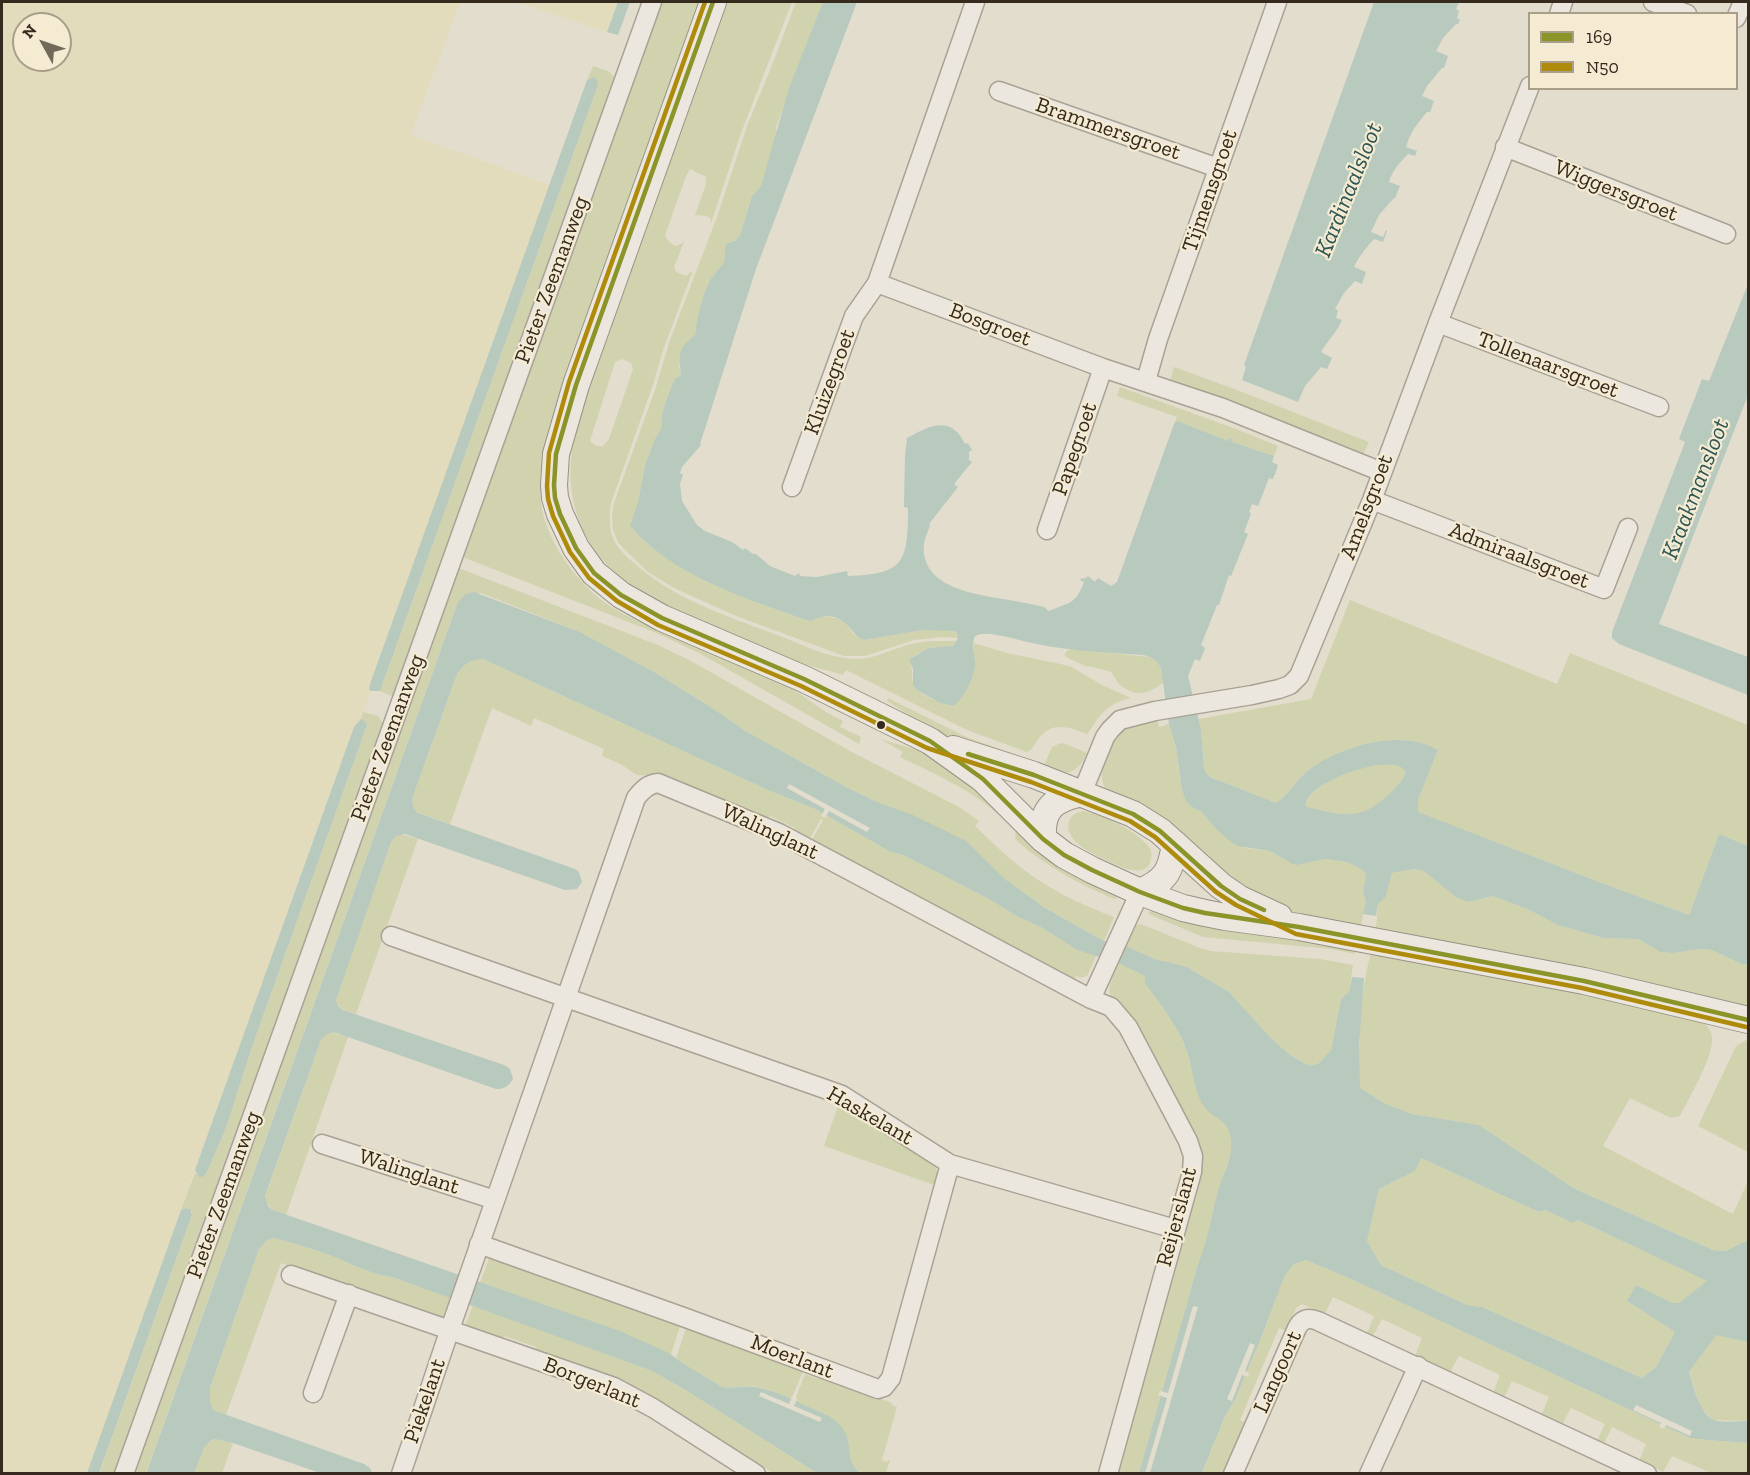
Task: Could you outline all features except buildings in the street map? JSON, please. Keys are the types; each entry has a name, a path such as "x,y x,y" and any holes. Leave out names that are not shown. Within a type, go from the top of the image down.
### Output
{"street":[{"name":"Pieter Zeemanweg","path":"124,1473 652,2"},
{"path":"713,2 576,385 554,465 555,498 560,514 586,565 621,596 662,618 804,679 930,741 1034,775 1133,814 1161,831 1221,886 1240,899 1299,927"},
{"path":"877,283 975,2"},
{"name":"Tijmensgroet","path":"1146,381 1158,339 1277,2"},
{"path":"1653,2 1681,12"},
{"name":"Amelsgroet","path":"1082,793 1100,748 1110,730 1120,720 1155,711 1279,689 1290,685 1299,676 1372,500 1437,323 1528,90"},
{"name":"Brammersgroet","path":"999,91 1218,168"},
{"name":"Wiggersgroet","path":"1505,147 1726,234"},
{"name":"Bosgroet","path":"877,283 1102,368 1223,408 1382,472"},
{"name":"Kluizegroet","path":"792,487 854,316 877,283"},
{"name":"Tollenaarsgroet","path":"1437,323 1659,407"},
{"name":"Papegroet","path":"1047,530 1102,368"},
{"name":"Admiraalsgroet","path":"1372,500 1605,589 1628,528"},
{"path":"930,741 983,779 1043,839 1074,861 1140,892 1183,908 1225,917 1366,939 1584,981 1749,1020"},
{"name":"Walinglant","path":"451,1325 636,798 652,784 658,783 779,832 1091,999"},
{"path":"1043,839 1042,827 1045,814 1050,807 1065,796 1082,793"},
{"path":"1091,999 1140,892 1154,886 1170,870 1175,844"},
{"path":"391,936 566,998"},
{"name":"Haskelant","path":"566,998 842,1095 950,1164 1175,1229"},
{"name":"Reijerslant","path":"1091,999 1111,1007 1128,1027 1188,1141 1193,1156 1192,1172 1108,1473"},
{"name":"Walinglant","path":"322,1144 495,1200"},
{"name":"Moerlant","path":"476,1253 697,1322 878,1389 884,1388 891,1378 950,1164"},
{"name":"Piekelant","path":"291,1275 451,1325 401,1473"},
{"path":"313,1393 349,1294"},
{"name":"Langoort","path":"1233,1473 1301,1321 1308,1319 1318,1321 1418,1366 1647,1473"},
{"name":"Borgerlant","path":"451,1325 614,1388 653,1408 756,1473"},
{"path":"1369,1473 1418,1366"}],"shaded area":[{"path":"2,2 460,2 411,135 550,185 370,684 371,691 361,719 354,727 323,812 87,1473 2,1474"},
{"path":"517,2 618,2 607,32"}],"green space":[{"path":"658,2 703,2 551,422 541,472 540,493 544,519 558,550 568,565 605,603 641,622 737,660 780,680 824,711 843,721 840,727 861,737 859,744 699,653 654,632 460,556"},
{"path":"724,2 792,2 741,133 711,223 710,218 706,216 695,215 706,184 706,177 690,169 665,235 677,246 684,242 674,267 676,272 686,276 692,271 692,273 611,503 612,536 623,553 656,581 673,591 725,616 825,654 861,659 916,643 956,641 953,646 928,648 913,657 910,664 915,687 924,695 943,703 954,706 963,695 975,663 974,643 1007,653 1070,666 1102,685 1131,698 1105,711 1087,734 1074,729 1055,727 1044,733 1033,748 1027,752 967,730 846,670 843,675 770,652 701,625 660,605 634,590 619,576 602,558 579,521 571,481 571,459 579,413","holes":["622,359 631,363 633,369 609,439 603,446 596,445 590,441 615,362"]},
{"path":"796,2 823,2 776,127 777,134 761,186 752,196 740,235 736,240 726,244 725,261 708,283 696,333 688,341 679,364 681,376 675,380 667,398 662,414 661,429 645,465 638,502 630,526 667,559 710,583 803,619 811,621 819,616 837,618 845,622 853,634 864,640 923,630 951,630 957,633 958,638 914,640 865,656 844,656 736,616 674,588 648,572 618,542 613,530 614,503 655,390 670,340 717,217 747,126"},
{"path":"593,66 608,71 616,79 394,697 380,691 598,85 598,80 590,78 587,80"},
{"path":"1174,367 1369,442 1363,455 1170,382"},
{"path":"1120,387 1278,446 1274,456 1232,442 1229,438 1228,441 1177,422 1174,424 1177,417 1117,396"},
{"path":"456,567 658,645 689,660 850,751 961,808 979,821 975,826 1031,875 1071,899 1114,917 1104,941 1045,908 1005,879 877,802 744,730 654,672 580,632 481,593 458,602 146,1473 129,1474"},
{"path":"1350,600 1557,684 1570,653 1748,725 1748,846 1719,834 1689,915 1417,812 1418,800 1438,750 1423,743 1388,740 1351,748 1334,755 1305,773 1276,803 1210,777 1204,768 1199,719 1311,699"},
{"path":"1071,649 1150,657 1160,664 1163,683 1147,692 1130,691 1119,684 1111,672 1085,666 1066,657 1064,655"},
{"path":"472,659 483,659 768,790 815,809 889,851 905,856 989,899 1018,917 1041,927 1077,950 1096,956 1087,976 1080,978 1076,976 1073,981 811,841 823,820 821,819 809,840 794,832 795,828 770,816 767,819 661,776 637,775 602,756 604,749 534,718 531,726 492,708 450,824 418,813 414,809 412,799 457,674"},
{"path":"888,698 966,737 1026,758 1026,765 941,736 887,701"},
{"path":"363,712 378,716 384,725 115,1473 99,1474 192,1215 192,1211 186,1208 181,1210 195,1173 205,1176 226,1128 252,1047 367,725 361,719"},
{"path":"1157,720 1159,727 1169,724 1176,747 1182,789 1192,807 1202,812 1245,848 1270,851 1297,865 1325,859 1347,862 1363,870 1366,874 1363,892 1366,901 1361,926 1294,913 1254,897 1106,792 1102,769 1112,744 1124,729 1132,724"},
{"path":"880,739 924,752 942,760 1003,814 999,815 964,790 900,757 903,752"},
{"path":"1061,743 1087,753 1083,761 1069,772 1056,773 1042,770 1052,747"},
{"path":"1377,765 1402,767 1407,773 1378,805 1363,813 1343,814 1305,805 1317,789 1336,777"},
{"path":"1083,811 1118,824 1143,840 1151,852 1148,865 1139,870 1126,869 1081,846 1070,835 1068,829 1071,818"},
{"path":"1016,830 1116,894 1117,898 1114,899 1088,887 1040,859 1018,842 1015,838"},
{"path":"400,834 418,839 356,1014 340,1007 336,998 391,842"},
{"path":"1414,869 1424,871 1440,883 1483,899 1493,896 1527,909 1558,925 1603,938 1638,939 1660,952 1712,950 1743,965 1748,964 1748,1007 1602,974 1376,929 1378,904 1392,873"},
{"path":"1156,909 1356,947 1355,954 1331,949 1203,937 1148,914"},
{"path":"1141,924 1211,951 1320,959 1353,965 1349,992 1341,999 1331,1050 1319,1063 1312,1066 1290,1055 1270,1037 1229,992 1187,967 1157,960 1126,946 1134,926"},
{"path":"1371,952 1577,992 1703,1022 1712,1037 1710,1054 1680,1116 1671,1118 1630,1098 1603,1146 1733,1214 1748,1181 1748,1240 1726,1251 1713,1250 1575,1189 1479,1125 1412,1114 1384,1103 1359,1088 1362,1002"},
{"path":"1118,963 1143,974 1175,1025 1186,1049 1198,1091 1209,1111 1220,1118 1229,1130 1232,1151 1220,1185 1206,1245 1198,1264 1139,1473 1117,1473 1200,1175 1202,1159 1200,1150 1135,1020 1111,996 1110,985"},
{"path":"331,1032 348,1037 286,1215 270,1207 265,1197 321,1040 325,1034"},
{"path":"1748,1039 1748,1152 1698,1126 1736,1046"},
{"path":"839,1103 934,1164 938,1175 937,1186 824,1146"},
{"path":"1421,1158 1539,1212 1545,1210 1573,1223 1578,1220 1708,1281 1679,1303 1673,1303 1636,1285 1627,1301 1675,1332 1656,1367 1642,1378 1482,1307 1467,1305 1381,1265 1367,1241 1379,1189 1414,1171"},
{"path":"274,1238 452,1298 445,1320 281,1263 226,1415 213,1411 210,1402 210,1388 259,1249 266,1241"},
{"path":"490,1256 620,1301 619,1305 637,1311 639,1308 681,1323 671,1354 480,1283"},
{"path":"1306,1260 1690,1438 1748,1443 1748,1473 1711,1473 1672,1456 1663,1472 1639,1461 1646,1444 1612,1427 1603,1445 1597,1441 1605,1424 1571,1408 1562,1425 1541,1415 1549,1397 1512,1381 1504,1398 1493,1393 1500,1375 1459,1356 1450,1372 1415,1356 1422,1338 1382,1319 1373,1336 1367,1333 1374,1316 1333,1297 1325,1314 1302,1304 1296,1308 1287,1331 1279,1328 1240,1420 1247,1424 1226,1473 1202,1474 1225,1416 1235,1400 1261,1338 1285,1275 1294,1264"},
{"path":"473,1305 650,1370 817,1473 773,1473 652,1397 623,1382 535,1352 536,1347 504,1336 503,1340 465,1326"},
{"path":"687,1325 804,1369 791,1400 758,1387 722,1387 681,1362 676,1358"},
{"path":"1716,1334 1748,1342 1748,1421 1713,1420 1701,1408 1689,1372"},
{"path":"805,1374 818,1379 820,1376 892,1403 891,1405 897,1407 882,1460 887,1462 890,1460 886,1473 865,1472 854,1468 847,1436 796,1402"},
{"path":"215,1439 233,1443 222,1473 194,1474 204,1449"}],"water":[{"path":"618,2 630,2 618,35 607,32"},
{"path":"823,2 857,2 756,269 701,445 682,467 680,473 683,475 680,484 682,501 697,525 743,550 745,548 756,554 770,566 795,576 799,573 800,576 817,577 847,571 848,576 867,575 892,568 904,553 908,527 908,508 904,507 907,438 931,427 946,426 953,429 965,444 968,443 972,450 969,452 969,460 972,462 954,484 958,487 929,524 924,543 925,558 930,570 939,579 964,591 1044,607 1049,611 1066,604 1078,595 1084,582 1080,580 1082,578 1088,576 1095,582 1098,578 1111,586 1117,582 1177,421 1228,441 1229,438 1233,439 1232,442 1274,456 1272,462 1278,465 1275,475 1273,479 1269,478 1258,506 1252,504 1244,532 1248,534 1201,645 1205,648 1200,661 1195,659 1188,676 1201,729 1206,773 1210,777 1276,803 1305,773 1333,755 1369,743 1388,740 1423,743 1438,750 1418,800 1418,812 1689,915 1719,834 1748,846 1748,964 1743,965 1712,950 1660,952 1638,939 1603,938 1558,925 1527,909 1493,896 1468,902 1456,897 1424,871 1414,869 1392,873 1386,896 1378,904 1376,916 1363,914 1366,901 1363,892 1366,874 1363,870 1347,862 1325,859 1297,865 1270,851 1238,846 1216,829 1202,812 1186,801 1176,747 1169,724 1161,669 1152,658 1143,655 1053,647 997,635 977,635 973,646 975,667 966,691 954,706 940,703 917,690 913,685 913,669 909,660 928,648 953,646 958,638 954,631 923,630 864,640 837,618 824,617 811,621 803,619 710,583 667,559 648,544 630,526 638,502 645,465 661,429 662,414 667,398 675,379 681,375 681,352 685,344 696,333 698,315 707,286 724,262 726,244 736,240 740,235 752,196 761,186 789,88","holes":["1377,765 1398,766 1406,773 1378,804 1359,813 1350,814 1330,812 1305,805 1309,797 1325,783"]},
{"name":"Kardinaalsloot","path":"1374,2 1459,2 1456,9 1459,11 1457,18 1460,20 1443,38 1436,51 1448,56 1444,68 1427,86 1422,96 1434,101 1430,112 1427,112 1412,132 1406,147 1417,151 1415,156 1408,154 1394,170 1389,182 1400,186 1395,198 1379,215 1371,232 1383,237 1386,230 1383,242 1374,239 1356,263 1354,267 1366,272 1362,284 1355,281 1344,293 1335,309 1338,310 1336,318 1342,320 1321,352 1332,358 1327,369 1321,367 1305,386 1298,402 1242,380 1246,367 1244,365"},
{"path":"594,77 598,85 380,691 371,691 369,690 370,684 587,80"},
{"name":"Kraakmansloot","path":"1748,284 1748,395 1659,624 1748,657 1748,695 1619,644 1612,638 1612,632 1685,442 1679,439 1702,379 1709,381"},
{"path":"474,592 580,632 654,672 744,730 848,788 877,802 913,815 966,841 1005,879 1045,908 1104,941 1126,946 1157,960 1187,967 1229,992 1270,1037 1290,1055 1306,1064 1312,1066 1319,1063 1331,1050 1341,999 1349,992 1352,977 1364,978 1359,1046 1360,1088 1384,1103 1412,1114 1479,1125 1575,1189 1713,1250 1726,1251 1748,1240 1748,1342 1716,1335 1689,1372 1698,1399 1709,1417 1721,1421 1748,1421 1748,1443 1690,1438 1306,1260 1294,1264 1285,1275 1261,1338 1202,1473 1139,1473 1220,1184 1230,1157 1231,1146 1227,1127 1207,1110 1200,1100 1188,1056 1178,1031 1145,983 1143,975 1118,963 1077,950 1041,927 1018,917 989,899 905,856 889,851 815,809 768,790 483,659 468,663 457,674 412,799 414,809 418,813 575,869 579,872 582,882 577,889 565,890 405,834 396,836 391,842 336,1000 338,1006 343,1010 504,1065 510,1069 513,1079 506,1087 496,1089 340,1034 333,1032 327,1034 321,1040 265,1196 268,1206 273,1210 620,1331 669,1353 722,1387 756,1387 774,1392 829,1416 841,1426 846,1434 853,1465 861,1473 817,1473 650,1370 392,1277 367,1271 322,1252 274,1238 266,1241 259,1249 210,1388 210,1402 213,1410 364,1464 370,1468 372,1473 320,1473 215,1439 204,1448 194,1473 146,1474 458,602 466,594","holes":["1421,1158 1539,1212 1545,1210 1573,1223 1578,1220 1707,1281 1679,1303 1673,1303 1636,1285 1627,1301 1675,1332 1656,1367 1642,1378 1482,1307 1467,1305 1381,1265 1367,1241 1379,1189 1415,1171"]},
{"path":"361,719 367,725 252,1047 226,1128 206,1174 203,1177 198,1176 195,1170 354,727"},
{"path":"186,1208 191,1210 192,1215 99,1473 87,1473 181,1210"}],"pier":[{"path":"789,784 870,828 867,832 829,811 825,818 821,816 825,809 787,788"},
{"path":"1193,1306 1198,1307 1150,1473 1145,1473 1167,1398 1158,1395 1160,1391 1168,1393"},
{"path":"1250,1343 1255,1345 1245,1371 1249,1373 1248,1377 1242,1375 1232,1401 1227,1399"},
{"path":"761,1392 789,1404 792,1397 797,1399 794,1406 822,1418 820,1422 759,1396"},
{"path":"1636,1405 1692,1431 1690,1436 1666,1425 1664,1429 1659,1427 1661,1423 1633,1410"}],"transit line":[{"name":"N50","path":"705,2 569,382 549,453 547,486 553,516 570,552 589,578 617,601 658,625 801,686 927,748 1031,782 1130,821 1155,837 1216,892 1236,905 1296,934 1582,988 1746,1027"},
{"name":"169","path":"713,2 576,385 556,454 554,485 560,514 576,548 594,573 621,595 662,618 804,679 930,741 983,779 1043,839 1064,855 1140,892 1183,908 1205,913 1299,927 1584,981 1748,1020"},
{"name":"169","path":"968,754 1034,775 1133,814 1160,831 1221,886 1240,899 1264,910"}]}
